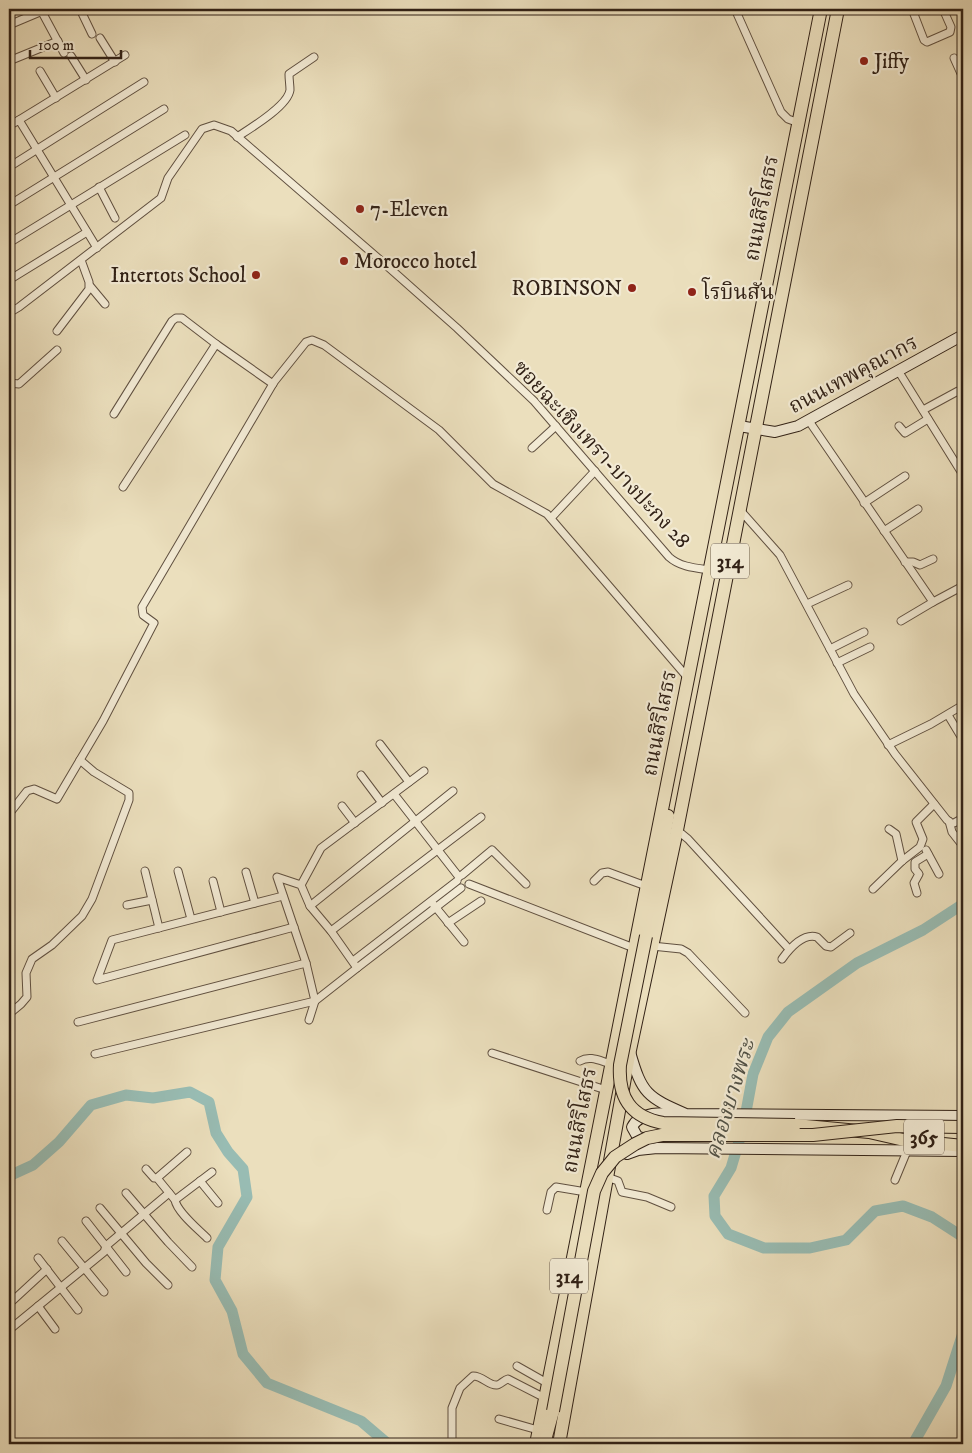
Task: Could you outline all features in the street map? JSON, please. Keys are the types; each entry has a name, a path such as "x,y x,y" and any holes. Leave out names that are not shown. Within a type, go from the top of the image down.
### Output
{"highway":[{"name":"ถนนสิริโสธร","path":"536,1444 821,9"},
{"name":"ถนนสิริโสธร","path":"559,1444 649,941 677,830 838,9"},
{"path":"675,743 666,833 649,941 620,1065 622,1091 632,1109 647,1120 663,1124 795,1125 861,1131 942,1145 963,1146"},
{"path":"602,1108 610,1115 618,1112"},
{"path":"544,1444 553,1411 594,1192 602,1173 621,1152 643,1140 662,1135 812,1135 897,1126 963,1127"},
{"path":"597,1134 606,1129 615,1134"},
{"name":"365","path":"885,1136 963,1137"}],"main road":[{"name":"ถนนเทพคุณากร","path":"738,426 775,432 809,421 963,335"},
{"name":"365","path":"630,1050 637,1076 653,1098 686,1114 963,1116"},
{"path":"679,1149 642,1139 637,1136 632,1127 635,1121 647,1116 660,1113 686,1114"},
{"name":"365","path":"607,1174 625,1155 638,1150 657,1148 963,1151"}],"street":[{"path":"80,9 92,34"},
{"path":"735,9 780,112 788,119 799,123"},
{"path":"912,9 924,40 927,42 950,32 951,27 943,9"},
{"path":"9,24 44,10 58,41 86,80"},
{"path":"100,38 114,62"},
{"path":"9,61 58,41"},
{"path":"10,123 20,120 125,55"},
{"path":"238,137 284,102 290,91 289,74 314,57"},
{"path":"954,58 963,78"},
{"path":"40,71 56,98"},
{"path":"9,167 144,82"},
{"path":"9,205 164,108"},
{"path":"20,120 97,248"},
{"name":"ซอยฉะเชิงเทรา-บางปะกง 28","path":"9,313 161,198 168,178 202,129 214,125 230,131 238,137 457,328 534,401 673,561 687,566 710,570"},
{"path":"9,243 185,135"},
{"path":"99,187 116,218"},
{"path":"9,280 87,232"},
{"path":"81,260 90,286 105,304"},
{"path":"57,331 90,286"},
{"path":"114,414 172,321 176,318 182,318 273,384"},
{"path":"9,814 27,791 31,789 57,799 103,722 154,623 143,615 142,607 273,384 306,342 312,340 324,345 439,430 493,484 551,518 688,678"},
{"path":"124,487 216,344"},
{"path":"9,383 19,384 57,350"},
{"path":"899,372 963,475"},
{"path":"923,410 958,392"},
{"path":"900,426 905,433 928,419"},
{"path":"809,421 933,602"},
{"path":"532,448 556,426"},
{"path":"551,518 596,471"},
{"path":"864,502 905,476"},
{"path":"884,532 918,509"},
{"path":"740,510 780,555 808,604 854,694 888,745 949,821 952,832 963,846"},
{"path":"905,562 913,562 920,565 933,559"},
{"path":"808,604 848,585"},
{"path":"901,621 963,586"},
{"path":"830,648 864,632"},
{"path":"837,663 870,646"},
{"path":"888,745 931,724 963,705"},
{"path":"948,714 963,740"},
{"path":"380,744 409,782"},
{"path":"9,1014 27,996 26,973 32,959 52,945 82,916 92,899 129,800 130,794 94,772 80,760"},
{"path":"357,968 332,931 310,906 302,885 321,848 424,771"},
{"path":"361,775 382,803"},
{"path":"310,906 453,791"},
{"path":"394,794 459,877 458,885 461,888"},
{"path":"934,804 916,822 922,842 939,874"},
{"path":"342,806 355,823"},
{"path":"332,931 481,817"},
{"path":"949,821 954,823 963,818"},
{"path":"889,829 896,834 902,861"},
{"path":"677,830 688,839 789,949"},
{"path":"873,889 902,861 920,847 922,842"},
{"path":"352,961 492,850 526,884"},
{"path":"917,893 914,883 919,874 915,869 915,862 928,854"},
{"path":"145,871 159,928"},
{"path":"178,871 191,920"},
{"path":"246,872 256,903"},
{"path":"594,881 602,873 608,872 646,886"},
{"path":"302,885 277,877 306,963 315,1001 309,1020"},
{"path":"459,877 468,878 469,884"},
{"path":"212,881 221,912"},
{"path":"95,1054 315,1001 435,906 469,884"},
{"path":"469,884 634,948"},
{"path":"283,896 112,940 97,980 294,928"},
{"path":"127,905 152,900"},
{"path":"430,900 464,942"},
{"path":"448,923 481,901"},
{"path":"782,958 799,941 814,936 830,948 850,933"},
{"path":"649,941 681,949 688,953 745,1013"},
{"path":"78,1022 306,963"},
{"path":"492,1053 606,1090"},
{"path":"580,1061 584,1058 590,1058 611,1064"},
{"path":"895,1180 907,1151"},
{"path":"157,1178 187,1152"},
{"path":"146,1169 154,1178 157,1178 189,1221 207,1238"},
{"path":"175,1200 212,1172"},
{"path":"607,1174 618,1181 622,1192 647,1197 671,1207"},
{"path":"200,1182 218,1203"},
{"path":"547,1210 552,1192 556,1187 586,1192"},
{"path":"126,1193 192,1267"},
{"path":"9,1330 104,1252 106,1246 170,1193"},
{"path":"100,1208 146,1263 168,1285"},
{"path":"86,1221 126,1272"},
{"path":"62,1240 104,1292"},
{"path":"38,1258 78,1310"},
{"path":"9,1304 47,1269"},
{"path":"38,1306 55,1329"},
{"path":"517,1366 548,1384"},
{"path":"452,1444 452,1408 460,1388 473,1376 482,1377 494,1385 508,1379 545,1398"},
{"path":"499,1419 538,1430"}],"waterway":[{"name":"คลองบางพระ","path":"963,904 923,930 857,963 788,1012 768,1037 753,1074 743,1128 731,1168 714,1196 715,1216 728,1234 764,1248 810,1248 846,1240 875,1211 903,1206 932,1217 963,1237"},
{"name":"คลองบางพระ","path":"9,1176 33,1165 59,1142 91,1105 126,1095 153,1098 190,1092 209,1102 216,1133 228,1152 243,1169 247,1197 218,1247 215,1280 232,1311 243,1354 267,1383 361,1421 388,1444"},
{"name":"คลองบางพระ","path":"913,1444 946,1386 963,1333"}],"place":[{"name":"Jiffy","path":"864,61"},
{"name":"7-Eleven","path":"360,209"},
{"name":"Morocco hotel","path":"344,261"},
{"name":"Intertots School","path":"256,275"},
{"name":"ROBINSON","path":"632,288"},
{"name":"โรบินสัน","path":"692,292"}]}
